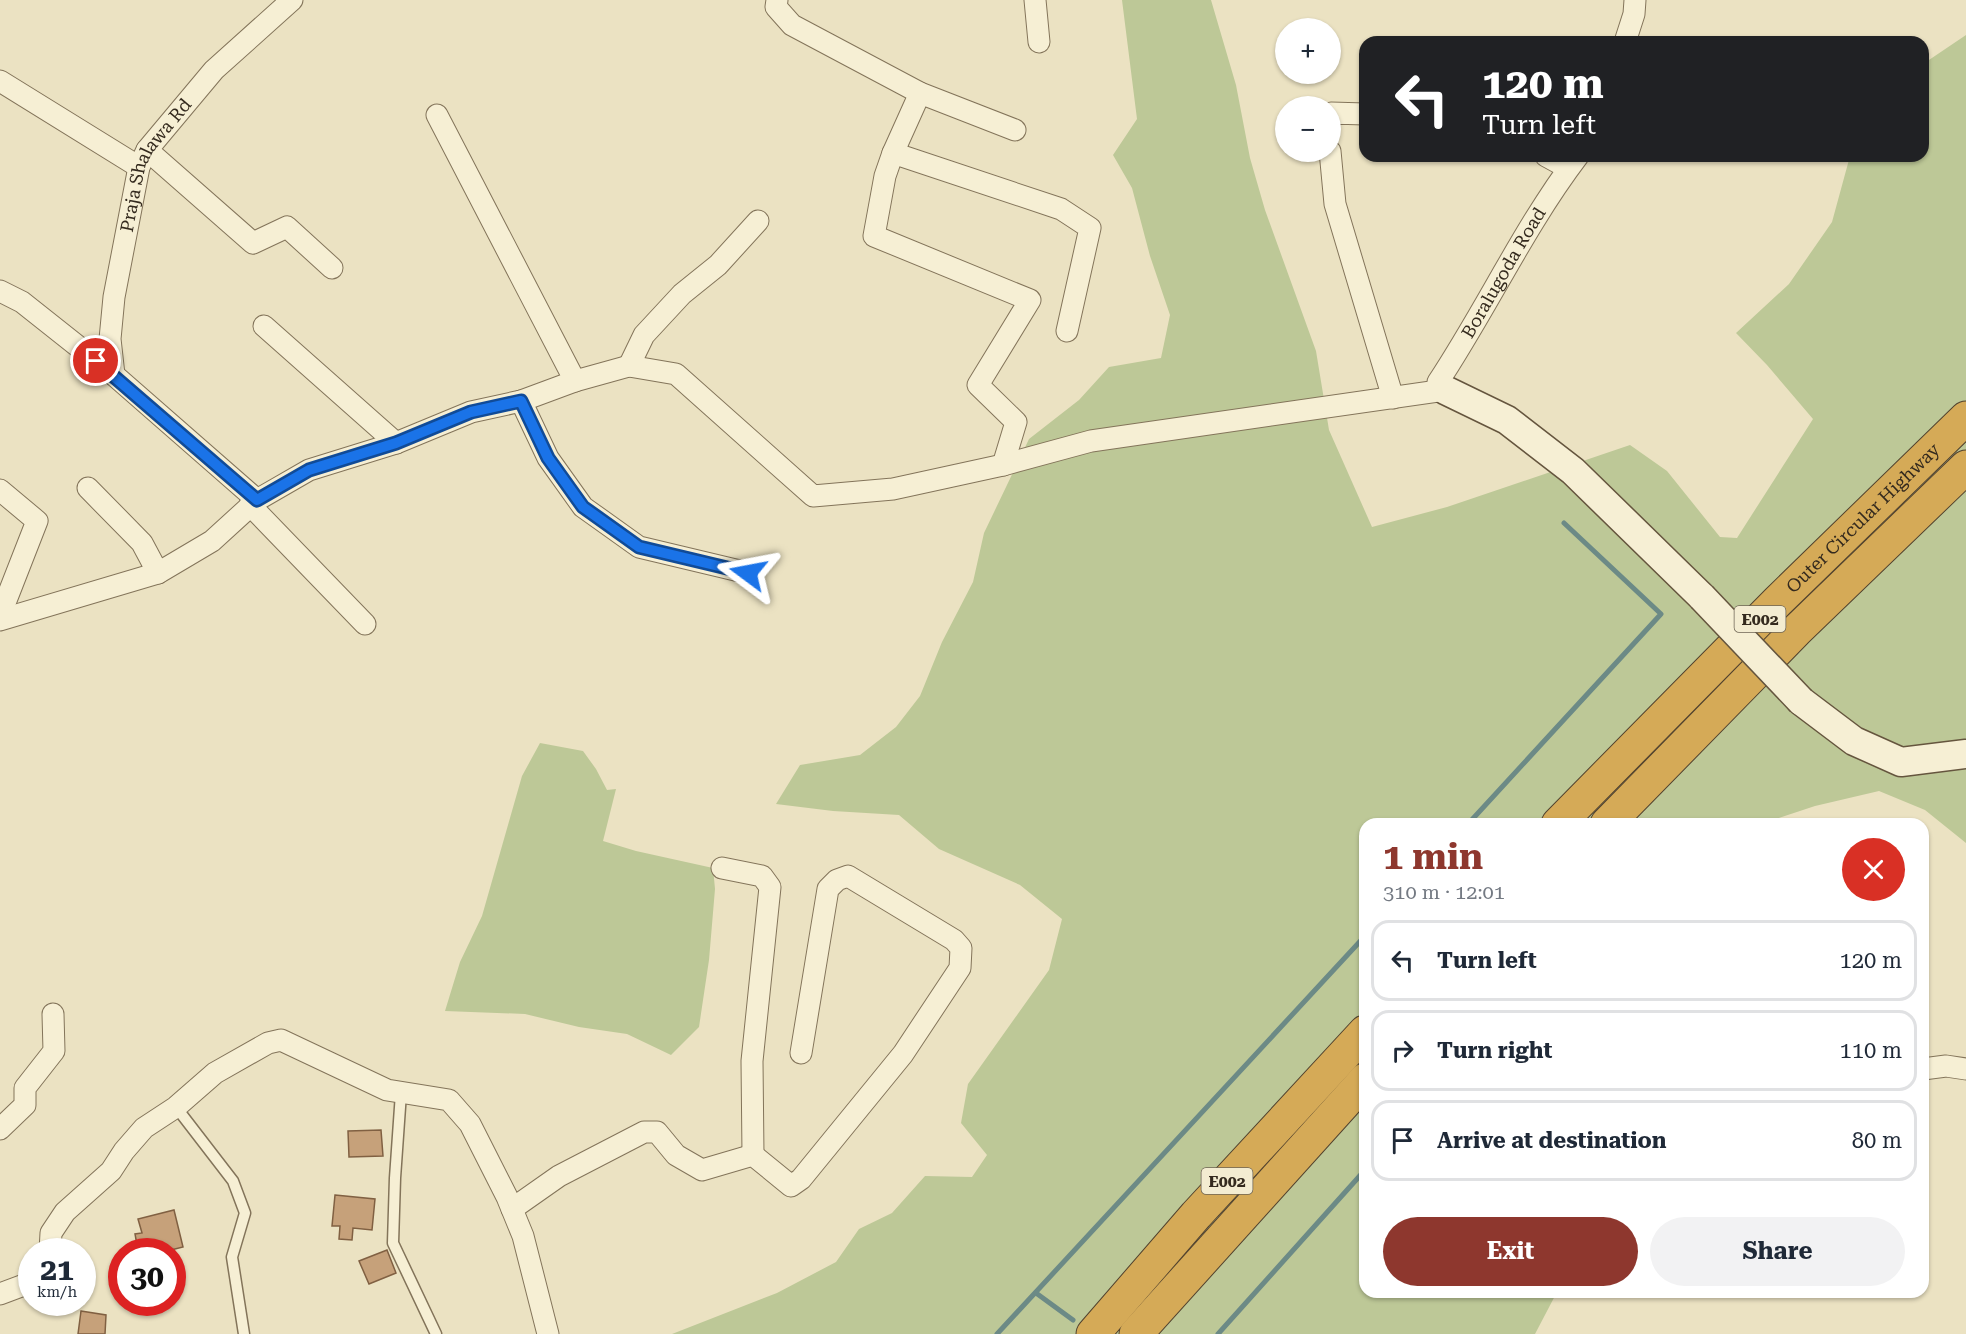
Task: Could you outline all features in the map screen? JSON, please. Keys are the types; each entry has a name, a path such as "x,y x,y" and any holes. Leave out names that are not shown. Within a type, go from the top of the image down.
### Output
{"highway":[{"name":"Outer Circular Highway","path":"1563,818 1778,601 1966,418"},
{"name":"Outer Circular Highway","path":"1613,818 1796,631 1966,467"},
{"name":"E002","path":"1093,1334 1196,1215 1359,1039"},
{"name":"E002","path":"1136,1334 1359,1087"}],"street":[{"name":"Praja Shalawa Rd","path":"114,375 110,339 114,297 143,158 214,70 292,0"},
{"path":"777,0 776,7 792,25 920,93 1015,130"},
{"path":"1035,0 1039,42"},
{"path":"1627,36 1634,14 1635,0"},
{"path":"0,81 143,158 253,243 287,226 332,268"},
{"path":"920,93 885,176 874,236 1030,300 978,385 1016,422 1003,465"},
{"path":"1341,113 1359,114"},
{"path":"437,115 575,381"},
{"path":"893,153 1061,209 1090,228 1067,331"},
{"path":"1331,162 1335,204 1393,398"},
{"name":"Boralugoda Road","path":"1444,390 1438,382 1472,328 1534,219 1573,162"},
{"path":"629,366 644,335 682,294 718,265 758,221"},
{"path":"0,291 22,302 114,375 253,503 364,624"},
{"path":"264,326 396,443"},
{"path":"2,612 158,573 212,541 253,503 309,470 396,443 471,412 521,401 575,381 629,366 676,374 813,496 893,489 1003,465 1090,441 1444,390 1507,420 1573,471 1702,597 1801,701 1854,741 1901,762 1966,753"},
{"path":"521,401 548,458 583,507 639,547 748,573"},
{"path":"88,488 142,543 158,573"},
{"path":"0,490 38,520 2,612"},
{"path":"722,868 762,876 770,887 752,1061 753,1155"},
{"path":"753,1155 791,1186 801,1179 903,1054 960,968 961,948 954,940 848,876 837,880 828,889 801,1053"},
{"path":"0,1129 25,1105 25,1088 54,1051 53,1014"},
{"path":"51,1238 51,1233 65,1212 111,1171 124,1151 144,1128 176,1107 215,1073 268,1043 281,1040 387,1090 449,1100 470,1124 512,1209 523,1236 548,1334"},
{"path":"1929,1068 1946,1066 1966,1069"},
{"path":"512,1209 560,1176 644,1132 657,1132 676,1155 702,1170 753,1155"},
{"path":"0,1294 18,1287"}],"lane":[{"path":"400,1093 393,1243 436,1334"},
{"path":"176,1107 232,1181 245,1213 232,1257 244,1334"}],"green space":[{"path":"1122,0 1211,0 1236,85 1250,158 1265,210 1316,351 1329,430 1372,527 1447,507 1630,445 1667,471 1720,537 1737,538 1813,419 1736,333 1789,284 1832,222 1848,162 1929,162 1929,60 1966,35 1966,843 1925,810 1879,791 1815,806 1779,818 1359,818 1359,1298 1554,1298 1535,1334 672,1334 777,1293 836,1262 859,1229 892,1213 925,1176 972,1177 987,1155 961,1123 968,1084 1049,970 1062,919 1020,885 939,849 899,815 833,811 776,804 800,765 860,755 896,727 920,696 942,642 973,582 984,533 1029,439 1079,400 1109,367 1161,358 1170,315 1150,256 1132,188 1113,155 1137,119"},
{"path":"540,743 583,751 607,790 616,789 603,841 636,851 713,868 715,889 709,960 699,1027 671,1055 627,1034 579,1027 525,1014 445,1011 460,962 482,916 522,776"}],"building":[{"path":"381,1130 383,1156 349,1157 348,1131"},
{"path":"335,1195 375,1199 372,1230 353,1228 352,1240 339,1239 340,1226 332,1226"},
{"path":"174,1210 181,1238 136,1238 135,1234 142,1233 138,1219"},
{"path":"387,1250 396,1273 369,1284 359,1261"},
{"path":"96,1313 106,1315 105,1334 78,1334 80,1316 96,1316"}],"waterway":[{"path":"1474,818 1661,614 1564,523"},
{"path":"997,1334 1359,942"},
{"path":"1218,1334 1359,1177"},
{"path":"1036,1293 1073,1320"}],"route":[{"path":"96,361 257,500 309,470 396,443 471,412 521,401 548,458 583,507 639,547 748,573"}]}
